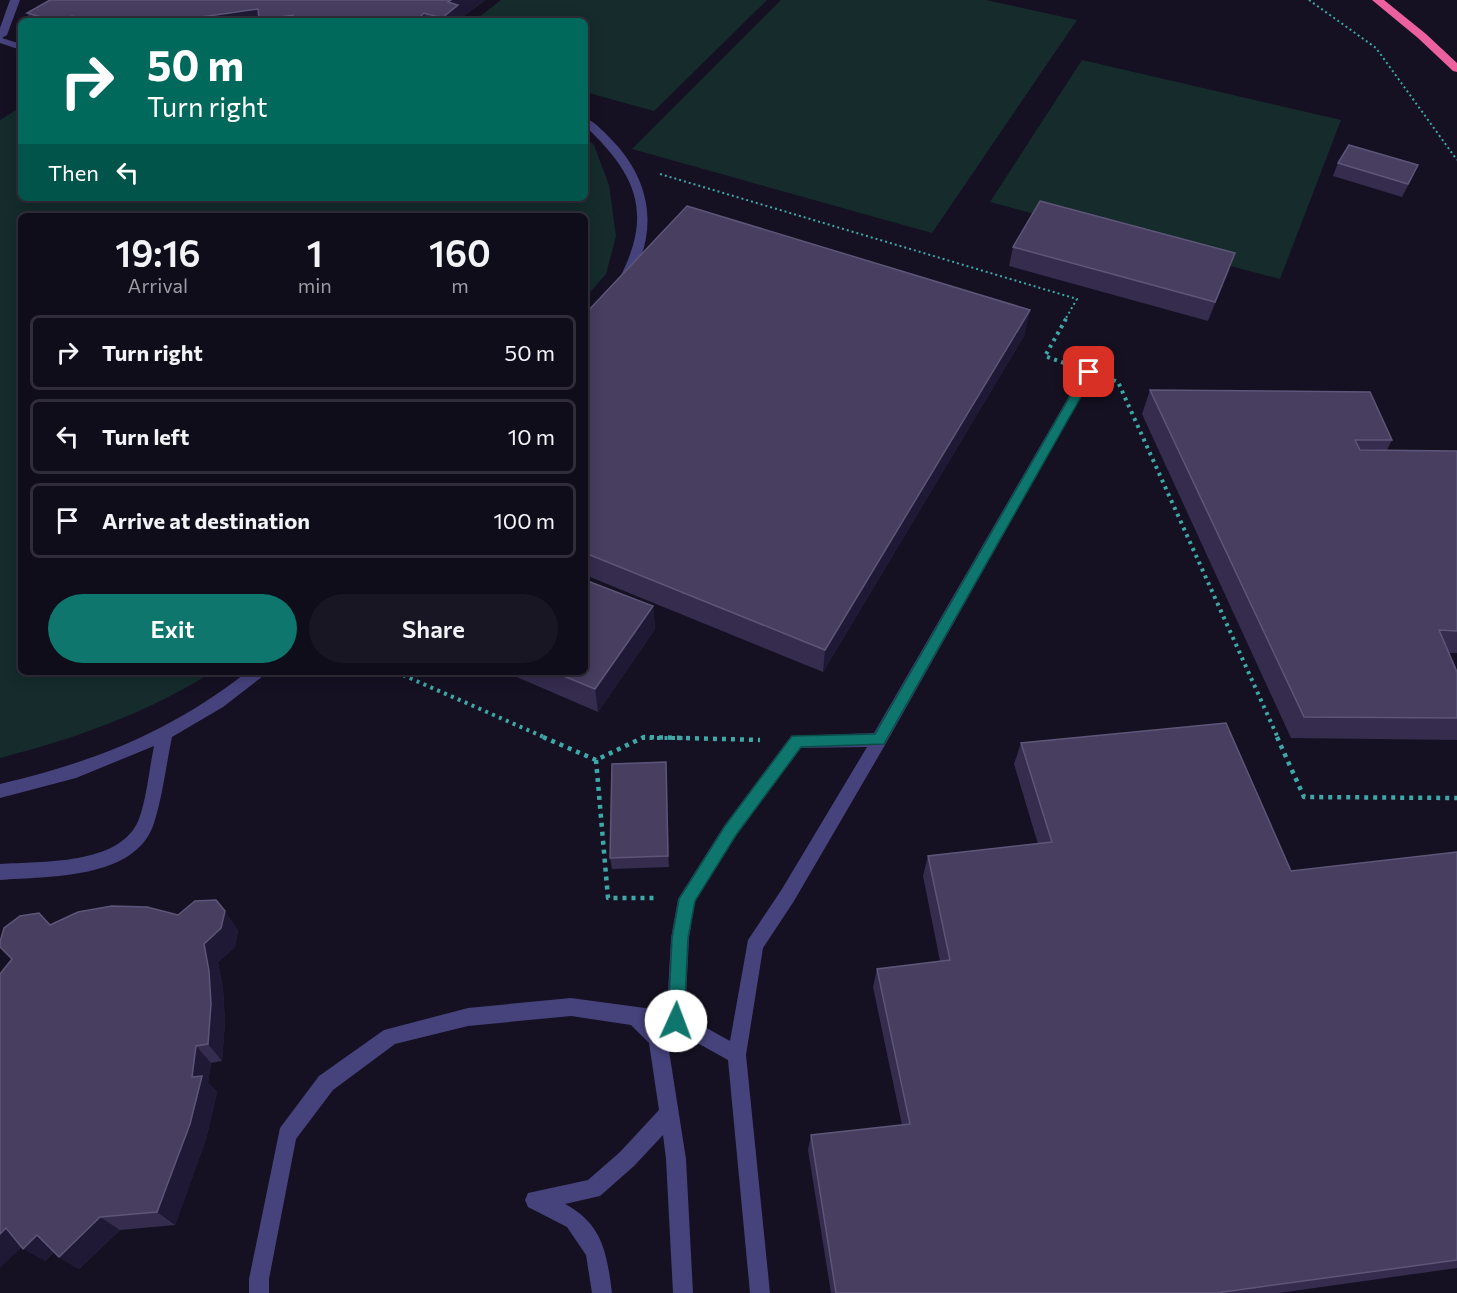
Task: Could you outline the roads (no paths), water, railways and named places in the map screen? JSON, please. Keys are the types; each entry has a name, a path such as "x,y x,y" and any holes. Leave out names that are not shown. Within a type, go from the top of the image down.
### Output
{"highway":[{"path":"1377,0 1422,36 1457,69"}],"lane":[{"path":"1,37 15,0"},
{"path":"1,37 12,30"},
{"path":"1,37 18,46"},
{"path":"588,123 612,146 629,169 639,192 644,221 633,266 617,292"},
{"path":"760,1293 737,1055 754,946 788,895 879,740 1089,372"},
{"path":"0,792 78,771 165,733 234,691 254,675"},
{"path":"0,872 83,866 106,860 134,840 146,823 165,733"},
{"path":"676,1021 680,938 687,899 730,831 797,741 879,740"},
{"path":"259,1293 287,1135 326,1083 391,1036 468,1017 571,1007 676,1021 737,1055"},
{"path":"635,1017 658,1038 676,1159 683,1293"},
{"path":"602,1293 596,1251 591,1243 574,1220 535,1200 593,1189 627,1159 670,1113"}]}
